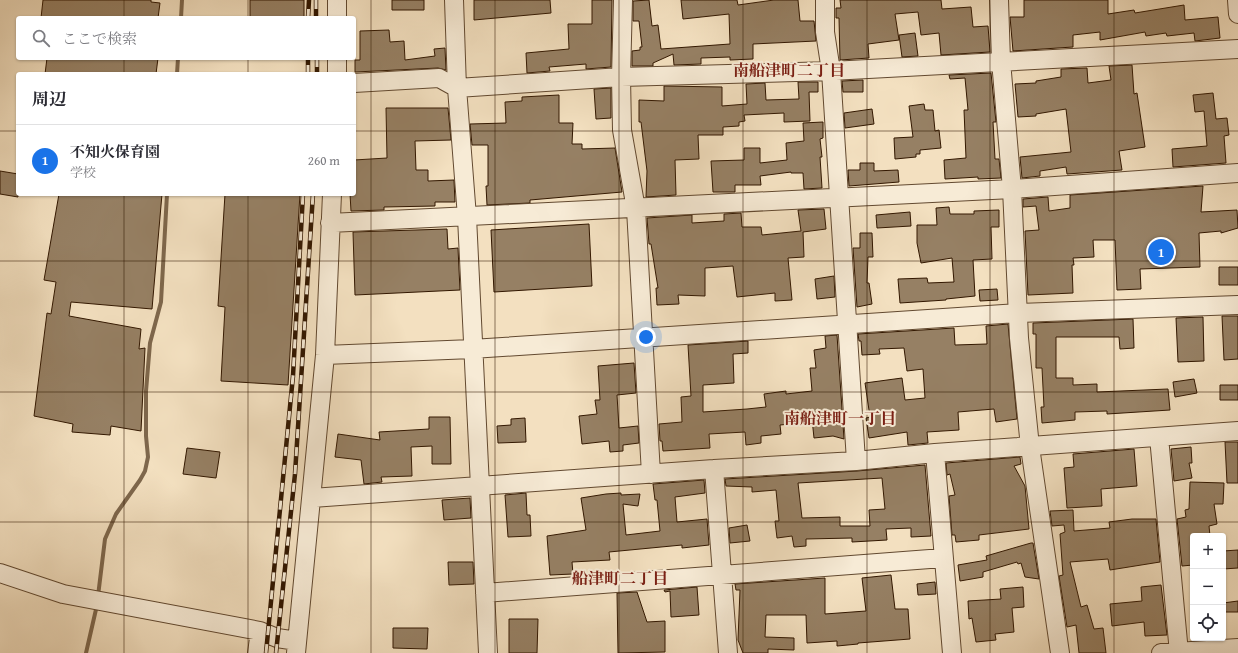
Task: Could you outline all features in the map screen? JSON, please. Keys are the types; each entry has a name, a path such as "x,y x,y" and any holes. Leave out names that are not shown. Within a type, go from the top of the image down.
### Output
{"street":[{"path":"337,0 337,16"},
{"path":"454,0 457,88 467,217 472,349 488,653"},
{"path":"623,0 621,77 622,130 636,208 642,337 651,474"},
{"path":"825,0 826,32 831,71 856,461"},
{"path":"999,0 1001,61 1012,189 1019,313 1030,447 1060,653"},
{"path":"1237,0 1238,14"},
{"path":"356,83 439,78 457,88 621,77 831,71 1001,61 1238,50"},
{"path":"337,60 337,72"},
{"path":"330,223 1012,189 1238,173"},
{"path":"0,574 63,594 260,632 297,647 325,355 332,196"},
{"path":"325,355 472,349 1019,313 1238,305"},
{"path":"312,498 714,469 856,461 935,453 1238,431"},
{"path":"1159,437 1179,652"},
{"path":"935,453 952,653"},
{"path":"714,469 728,653"},
{"path":"485,593 943,558"},
{"path":"257,653 260,632"},
{"path":"1161,653 1238,648"}],"building":[{"path":"43,0 151,0 151,2 160,3 158,16 41,16"},
{"path":"250,0 304,0 304,16 250,16"},
{"path":"392,0 424,0 424,10 392,10"},
{"path":"474,0 550,0 551,13 474,20"},
{"path":"592,0 612,0 611,67 586,69 586,64 549,67 550,71 527,73 526,53 569,49 568,24 592,24"},
{"path":"649,0 652,26 658,25 661,49 730,44 729,14 683,19 681,0 737,0 738,5 774,0 798,0 800,21 814,21 816,41 753,44 753,59 730,60 730,57 701,58 701,64 674,65 673,54 653,63 653,66 632,66 632,51 640,50 640,47 642,47 639,21 633,21 633,1"},
{"path":"840,0 941,0 942,9 971,7 973,27 988,26 990,52 941,55 939,33 921,35 918,12 895,14 899,40 868,44 869,58 840,60 839,18 836,18 836,8 841,8"},
{"path":"1024,0 1108,0 1108,14 1134,10 1135,13 1184,5 1185,20 1218,17 1220,38 1195,41 1194,33 1167,36 1166,33 1146,36 1145,32 1100,40 1100,32 1073,35 1073,47 1013,51 1010,17 1024,17"},
{"path":"389,30 390,42 404,41 405,60 435,56 434,49 445,48 446,70 438,68 355,72 355,60 360,60 360,31"},
{"path":"915,33 918,56 902,57 899,35"},
{"path":"47,60 158,60 156,72 45,72"},
{"path":"1132,65 1134,94 1137,93 1145,147 1119,151 1122,170 1067,174 1066,167 1040,171 1040,176 1022,178 1020,157 1071,152 1066,109 1036,114 1036,116 1018,117 1015,84 1036,83 1036,81 1061,77 1061,69 1087,68 1088,83 1111,80 1109,66"},
{"path":"991,73 996,122 993,122 995,159 999,159 1001,178 978,179 978,177 945,179 944,160 966,158 964,110 968,110 965,78 950,79 949,75"},
{"path":"863,80 863,92 843,92 842,81"},
{"path":"798,82 818,82 818,92 809,92 810,121 784,122 784,113 744,115 745,121 739,122 739,126 723,127 723,135 698,135 699,159 675,160 676,195 646,197 647,171 641,122 639,122 639,100 664,101 664,86 722,87 722,106 747,104 746,84 765,83 766,100 799,99"},
{"path":"611,88 611,118 596,119 594,89"},
{"path":"1213,93 1216,119 1227,118 1229,135 1224,136 1226,163 1173,167 1172,149 1207,146 1204,111 1195,112 1193,95"},
{"path":"559,95 559,123 573,123 572,144 582,144 582,149 615,148 622,192 530,200 530,203 487,205 486,186 488,186 488,145 472,145 470,124 506,123 505,102 522,101 522,97"},
{"path":"924,104 925,110 933,110 935,131 939,130 941,148 920,150 920,154 916,154 916,157 895,159 894,138 913,137 909,106"},
{"path":"386,108 448,108 451,140 415,141 416,170 428,170 428,181 454,180 455,202 435,202 435,206 384,207 384,210 351,211 350,196 356,196 356,160 387,158"},
{"path":"872,109 874,124 845,128 844,113"},
{"path":"823,122 823,138 820,139 822,157 820,157 822,188 804,189 803,173 791,172 760,176 761,185 735,185 735,192 713,192 711,161 744,160 744,148 760,148 760,163 787,160 786,143 804,141 803,123"},
{"path":"860,163 874,163 874,171 898,170 899,182 849,186 848,170 860,170"},
{"path":"0,171 16,174 16,196 18,197 0,194"},
{"path":"1203,186 1201,212 1237,210 1238,228 1221,233 1221,231 1199,233 1200,267 1140,269 1141,289 1117,290 1115,240 1093,240 1094,257 1073,258 1073,293 1028,295 1025,231 1039,230 1036,206 1023,207 1023,199 1048,197 1049,211 1070,208 1070,195"},
{"path":"59,196 162,196 152,309 71,302 69,316 141,329 139,349 145,348 141,431 111,426 110,435 72,432 73,424 34,416 47,313 51,314 56,282 44,280"},
{"path":"225,196 300,196 288,385 221,381 225,307 218,306"},
{"path":"949,207 950,214 974,214 974,211 999,210 999,227 991,227 992,259 973,260 975,296 946,300 900,303 898,279 927,278 928,283 954,282 952,258 921,263 917,243 917,225 937,225 936,208"},
{"path":"824,209 826,229 803,232 804,257 788,258 792,300 775,301 775,293 737,297 733,266 705,268 705,296 678,295 679,304 657,305 656,288 658,288 651,244 649,244 647,218 692,215 692,223 724,221 724,214 741,213 742,227 761,227 762,235 801,231 798,210"},
{"path":"910,212 911,226 877,228 876,215"},
{"path":"589,224 592,286 494,292 491,230"},
{"path":"447,229 448,249 458,248 460,290 355,295 353,232"},
{"path":"860,233 872,233 873,257 868,257 867,283 869,283 872,304 857,307 853,248 860,248"},
{"path":"1219,267 1238,267 1238,285 1219,285"},
{"path":"834,276 835,297 817,299 815,279"},
{"path":"997,289 998,300 980,301 979,290"},
{"path":"1222,316 1238,316 1238,359 1224,360"},
{"path":"1203,317 1204,361 1178,362 1176,318"},
{"path":"1133,319 1134,348 1120,349 1119,337 1056,337 1056,378 1073,378 1073,385 1097,384 1097,392 1168,389 1170,410 1107,414 1107,411 1075,412 1075,420 1042,423 1041,407 1044,407 1042,368 1036,368 1036,334 1033,334 1033,323"},
{"path":"1008,324 1017,419 996,422 994,409 958,412 959,430 927,432 928,443 908,445 907,432 869,438 866,418 870,417 865,383 902,378 905,400 925,398 923,369 907,371 904,348 879,349 880,354 862,355 861,341 859,341 858,334 954,328 955,345 987,344 986,326"},
{"path":"837,335 844,439 833,436 814,438 812,419 789,420 790,424 780,425 781,434 761,436 761,443 746,445 745,432 709,434 710,448 663,451 662,441 660,441 659,424 682,422 681,397 691,396 688,345 748,341 748,353 733,354 734,383 703,385 703,412 766,407 764,394 786,391 786,394 812,391 810,368 816,368 814,350 826,348 825,336"},
{"path":"634,363 636,393 617,395 619,428 638,426 639,443 623,445 623,451 610,452 609,441 582,444 579,416 597,414 595,400 600,400 598,366"},
{"path":"1194,379 1197,393 1175,397 1173,382"},
{"path":"1220,385 1238,385 1238,400 1220,400"},
{"path":"429,417 450,417 451,464 432,464 432,446 411,447 412,476 381,477 382,482 364,484 361,460 335,457 338,434 380,440 379,432 429,429"},
{"path":"525,418 526,442 498,443 497,426 511,425 511,419"},
{"path":"1225,442 1238,442 1238,483 1227,483"},
{"path":"1191,447 1192,463 1189,463 1192,478 1174,481 1171,449"},
{"path":"187,448 220,452 216,478 183,474"},
{"path":"1134,449 1137,486 1101,489 1102,506 1067,508 1064,468 1074,467 1073,454"},
{"path":"1020,457 1021,464 1014,466 1025,486 1029,529 979,535 979,540 956,542 955,535 952,535 949,496 955,495 950,474 947,475 946,463"},
{"path":"925,465 931,536 911,537 911,528 886,529 887,540 852,542 852,538 806,539 806,546 794,547 792,536 777,538 775,521 779,521 776,490 752,492 752,487 726,486 725,479 857,471","holes":["882,478 885,509 869,510 870,526 840,526 840,517 802,518 798,483"]},
{"path":"704,480 705,493 675,497 677,522 707,519 709,545 682,548 682,545 609,552 610,560 572,562 573,574 550,575 547,536 586,530 581,498 606,494 640,494 638,506 623,504 626,535 660,531 657,500 655,500 653,484"},
{"path":"1190,482 1224,483 1223,504 1214,504 1217,524 1209,526 1210,533 1190,533 1190,565 1182,566 1177,519 1186,517 1185,510 1189,509"},
{"path":"526,493 527,515 530,515 531,536 508,537 505,495"},
{"path":"470,498 471,518 444,520 442,500"},
{"path":"1073,510 1074,531 1110,528 1109,522 1132,519 1156,519 1160,562 1110,570 1108,559 1070,562 1081,607 1087,605 1094,629 1103,628 1106,653 1079,653 1076,625 1067,627 1059,576 1063,575 1060,534 1065,532 1064,525 1052,526 1050,511"},
{"path":"747,525 750,541 730,543 729,528"},
{"path":"1033,543 1039,579 1025,577 1021,563 1018,564 1017,562 983,572 983,577 960,581 958,565 987,560 986,556"},
{"path":"1238,550 1238,568 1226,569 1226,551"},
{"path":"448,562 473,562 474,584 449,585"},
{"path":"891,575 895,609 908,609 910,639 837,646 837,641 807,643 806,615 766,615 765,637 794,638 794,650 768,649 768,653 743,653 738,640 740,590 736,590 735,584 825,578 825,614 866,611 862,578"},
{"path":"935,582 936,594 918,595 917,584"},
{"path":"1161,585 1167,635 1145,636 1144,622 1112,626 1110,604 1142,601 1141,587"},
{"path":"697,587 699,615 671,617 670,591 665,592 664,590"},
{"path":"1023,587 1024,607 1012,608 1014,632 995,634 996,640 976,642 972,618 969,619 968,601 1001,599 1000,589"},
{"path":"637,592 647,622 665,621 665,652 618,653 617,593"},
{"path":"1238,601 1238,612 1226,612 1226,603"},
{"path":"509,619 538,619 537,653 509,653"},
{"path":"393,628 428,628 427,649 393,648"}],"waterway":[{"path":"181,16 182,0"},
{"path":"177,72 178,60"},
{"path":"98,596 105,539 116,514 145,471 148,457 146,436 146,391 150,343 161,302 167,196"},
{"path":"86,653 97,605"}],"railway":[{"path":"308,16 309,0"},
{"path":"316,0 316,16"},
{"path":"308,60 308,72"},
{"path":"317,60 317,72"},
{"path":"266,653 293,376 303,196"},
{"path":"276,653 295,474 313,196"}],"place":[{"name":"不知火保育園","path":"1161,252"}],"district":[{"name":"南船津町二丁目","path":"789,70"},
{"name":"南船津町一丁目","path":"840,418"},
{"name":"船津町二丁目","path":"620,578"}]}
